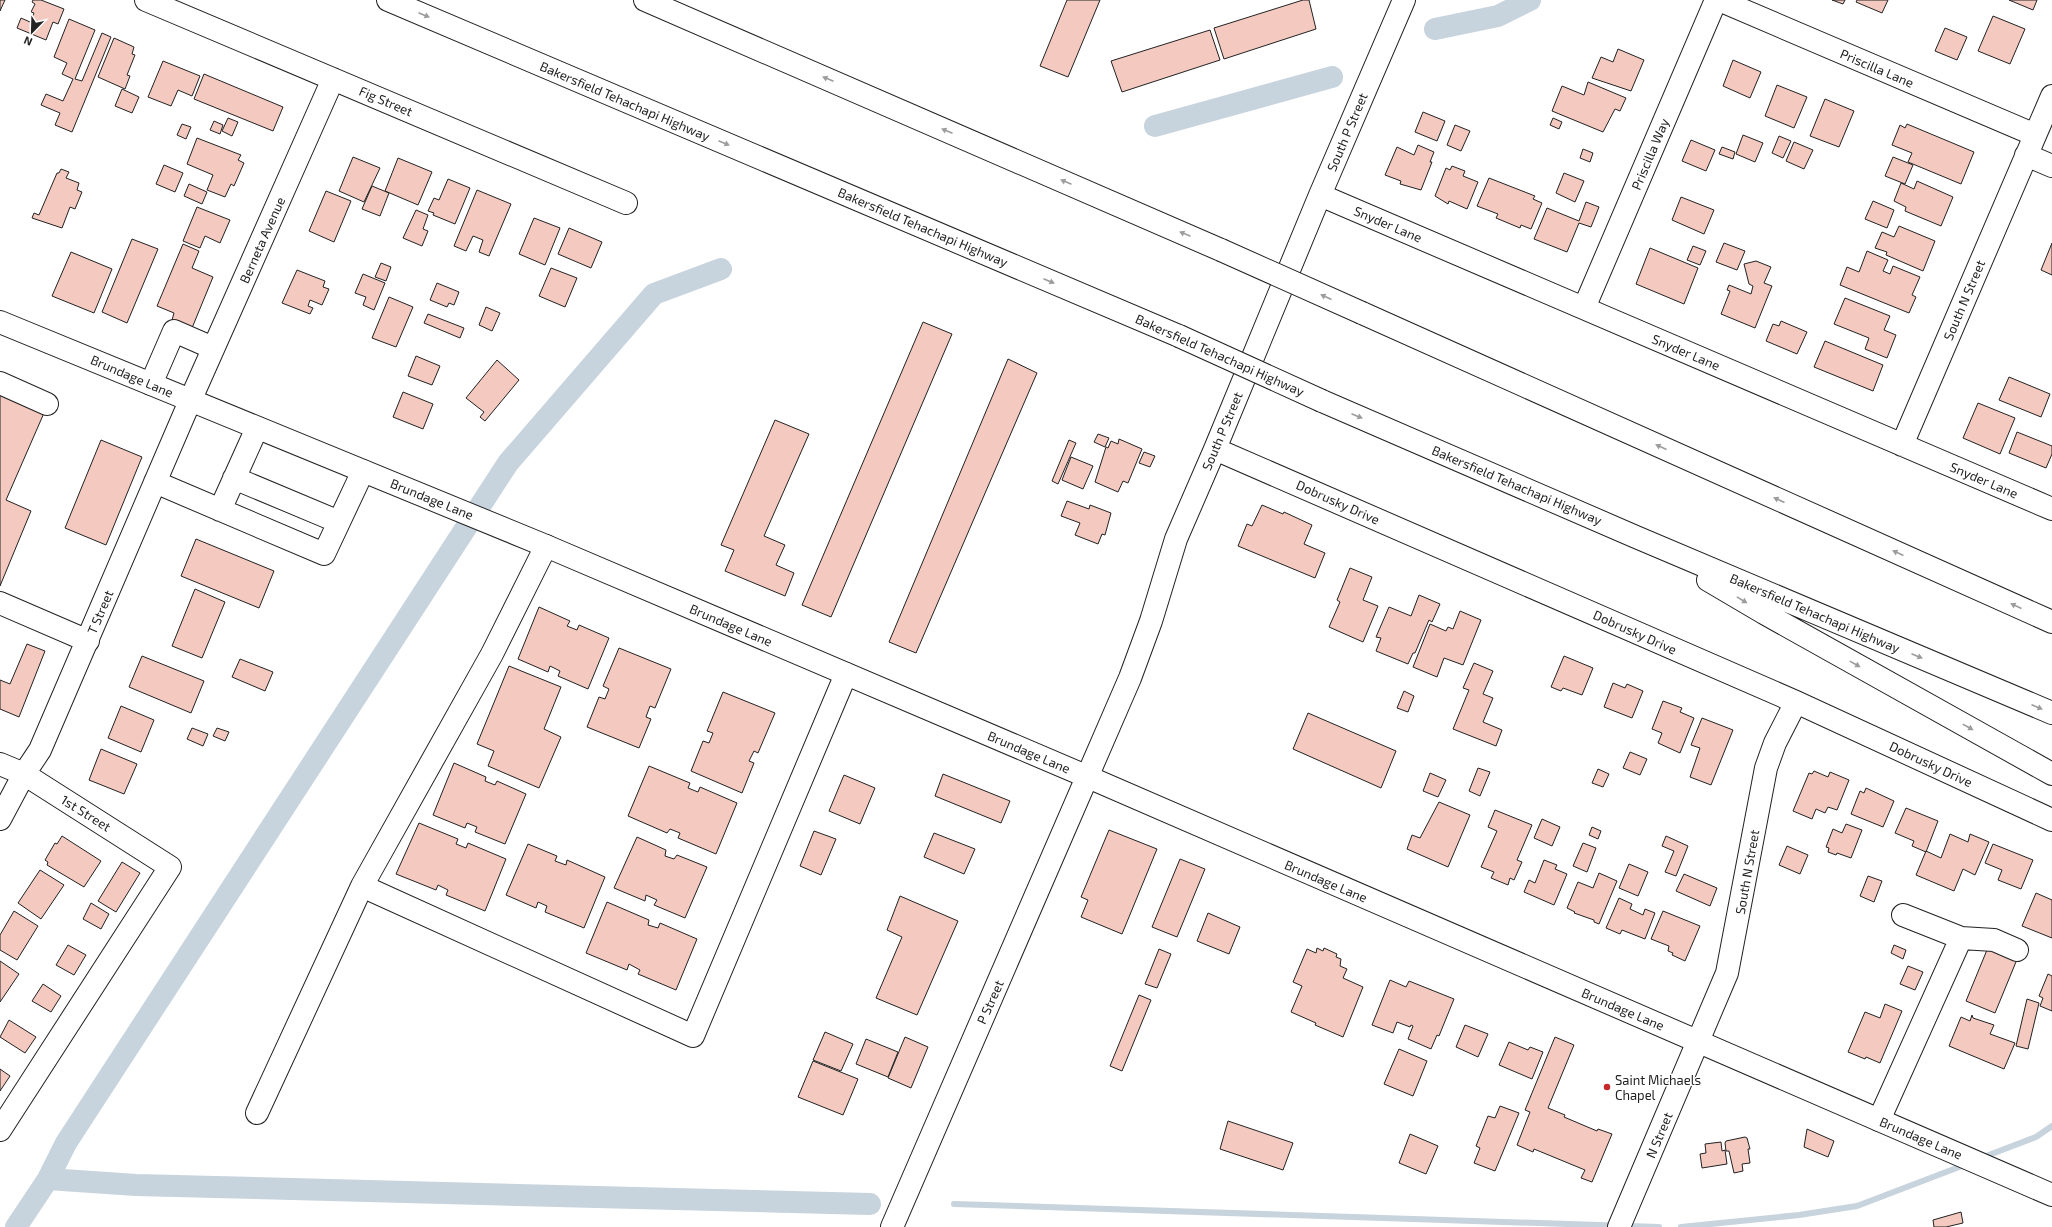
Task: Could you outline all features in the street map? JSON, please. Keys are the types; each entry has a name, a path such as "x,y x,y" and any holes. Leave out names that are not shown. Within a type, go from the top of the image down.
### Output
{"main road":[{"name":"Fig Street","path":"146,0 626,203"},
{"name":"Bakersfield Tehachapi Highway","path":"388,0 1179,336 1636,537 2052,713"},
{"path":"645,0 1221,250 2052,622"},
{"name":"Priscilla Way","path":"1584,308 1716,0"},
{"name":"Priscilla Lane","path":"1719,0 2035,135"},
{"name":"South P Street","path":"1088,777 1130,678 1151,621 1176,539 1215,449 1320,195 1402,6"},
{"name":"Berneta Avenue","path":"190,400 333,79"},
{"path":"2052,96 2026,155 2052,166"},
{"name":"South N Street","path":"1902,445 2026,155"},
{"name":"Snyder Lane","path":"1320,195 2052,509"},
{"name":"Brundage Lane","path":"0,322 546,546 1088,777 2052,1195"},
{"path":"151,384 174,331 213,348"},
{"path":"0,383 47,404"},
{"name":"T Street","path":"0,819 24,774 40,750 190,400"},
{"path":"220,510 257,428"},
{"name":"Dobrusky Drive","path":"1215,449 1796,702 2052,820"},
{"path":"155,482 324,554 363,471"},
{"path":"234,478 339,522"},
{"path":"1636,537 1764,613 2052,774"},
{"path":"257,1113 362,886 492,654 546,546"},
{"path":"0,603 88,641"},
{"path":"362,886 693,1036 846,674"},
{"name":"South N Street","path":"1699,1042 1727,973 1733,950 1766,768 1775,743 1796,702"},
{"name":"1st Street","path":"0,764 24,774 170,867 0,1130"},
{"name":"P Street","path":"892,1227 1088,777"},
{"path":"1903,915 1960,938 1994,940 2017,950"},
{"path":"1879,1120 1960,938"},
{"name":"N Street","path":"1619,1227 1699,1042"}],"building":[{"path":"0,0 5,0 0,11"},
{"path":"33,0 41,0 64,9 58,24 53,22 46,40 17,28 21,18 30,22 34,13 31,12 35,4 32,2"},
{"path":"1067,0 1100,0 1068,77 1040,66"},
{"path":"1303,0 1309,0 1316,29 1224,59 1214,28"},
{"path":"1832,0 1845,0 1843,4"},
{"path":"1857,0 1888,0 1882,13 1856,2"},
{"path":"2009,0 2037,0 2033,10"},
{"path":"1993,16 2025,29 2010,64 1978,51"},
{"path":"69,19 95,30 75,79 82,81 102,33 111,37 72,132 55,125 60,113 41,105 46,94 63,101 73,79 62,74 67,63 54,57"},
{"path":"1945,28 1967,37 1957,60 1935,51"},
{"path":"1210,30 1220,60 1122,92 1111,61"},
{"path":"114,38 134,47 132,54 135,55 127,75 130,76 125,89 98,77"},
{"path":"1618,49 1644,60 1631,91 1592,78 1601,57 1613,62"},
{"path":"1733,60 1761,72 1750,98 1723,86"},
{"path":"163,61 200,76 192,96 178,90 171,106 148,97"},
{"path":"204,74 283,107 273,131 194,99"},
{"path":"1588,82 1626,98 1620,111 1615,109 1603,132 1552,111 1562,86 1584,95"},
{"path":"1777,85 1807,97 1794,128 1765,116"},
{"path":"122,89 139,97 132,113 115,106"},
{"path":"1825,99 1854,111 1839,147 1810,136"},
{"path":"1423,112 1445,121 1437,141 1415,132"},
{"path":"228,118 238,122 232,136 222,131"},
{"path":"1553,118 1562,122 1559,129 1550,125"},
{"path":"214,121 223,125 220,134 210,130"},
{"path":"182,124 191,127 186,139 177,135"},
{"path":"1907,124 1974,152 1961,184 1908,162 1912,153 1892,145 1900,125 1905,128"},
{"path":"1455,125 1470,131 1461,151 1447,145"},
{"path":"1743,135 1763,143 1755,162 1736,154"},
{"path":"1779,136 1791,141 1783,158 1772,153"},
{"path":"197,138 241,155 238,160 244,163 234,186 231,184 225,197 207,190 213,175 187,164"},
{"path":"1691,140 1715,150 1706,171 1682,161"},
{"path":"1794,142 1813,150 1804,169 1786,161"},
{"path":"1418,145 1434,152 1430,162 1432,162 1421,190 1400,184 1401,181 1385,175 1397,147 1414,155"},
{"path":"1722,147 1735,152 1733,159 1719,154"},
{"path":"1583,149 1593,153 1590,162 1580,158"},
{"path":"353,157 380,168 364,202 339,191"},
{"path":"1893,157 1913,165 1905,184 1885,176"},
{"path":"398,158 432,172 418,205 385,191"},
{"path":"164,165 183,173 175,192 156,184"},
{"path":"1452,166 1465,171 1463,176 1478,182 1467,209 1449,201 1448,204 1435,196 1446,168 1450,170"},
{"path":"61,169 69,172 66,178 79,183 77,190 82,192 75,209 70,207 62,228 32,218 34,213 39,215 57,173 59,173"},
{"path":"1564,173 1584,181 1575,202 1556,193"},
{"path":"1489,178 1535,196 1533,199 1542,203 1531,229 1521,225 1520,228 1496,218 1498,214 1477,206"},
{"path":"448,179 470,188 455,224 433,215 434,213 428,211 434,198 439,200"},
{"path":"1917,181 1953,197 1941,226 1905,211 1906,207 1894,201 1901,183 1914,189"},
{"path":"189,184 207,192 202,204 184,196"},
{"path":"372,186 389,193 380,216 362,209"},
{"path":"477,190 511,204 489,256 479,252 483,240 473,236 466,251 454,246"},
{"path":"326,191 351,201 334,242 309,231"},
{"path":"1681,197 1714,210 1704,234 1672,220"},
{"path":"1873,201 1894,210 1887,228 1865,219"},
{"path":"1586,202 1599,207 1591,227 1579,223 1567,252 1534,239 1547,208 1579,221"},
{"path":"197,207 230,220 220,243 205,236 200,248 183,241"},
{"path":"416,210 428,215 423,229 428,231 422,246 403,238"},
{"path":"534,218 560,228 545,265 519,254"},
{"path":"1899,226 1935,241 1923,271 1886,255 1887,252 1875,248 1882,232 1894,237"},
{"path":"569,228 602,242 591,268 558,254"},
{"path":"132,239 158,249 127,323 102,312"},
{"path":"1724,243 1745,251 1737,270 1716,262"},
{"path":"2052,243 2052,275 2041,270"},
{"path":"183,244 199,251 192,268 213,277 192,328 172,320 174,313 157,306"},
{"path":"1693,246 1706,251 1700,265 1687,260"},
{"path":"1650,248 1698,268 1684,304 1636,284"},
{"path":"1867,251 1888,260 1883,271 1890,274 1893,266 1920,277 1912,295 1916,297 1909,313 1840,285 1847,267 1859,272"},
{"path":"71,252 112,269 94,313 52,296"},
{"path":"1756,261 1771,267 1764,283 1772,286 1755,328 1721,314 1730,291 1727,290 1729,285 1751,294 1753,286 1749,284 1744,264"},
{"path":"381,263 391,267 386,281 375,277"},
{"path":"551,268 577,278 565,307 539,296"},
{"path":"297,270 325,281 323,287 329,289 322,305 310,300 308,306 313,308 310,314 282,303"},
{"path":"363,274 385,283 374,310 363,305 366,297 355,293"},
{"path":"437,283 459,292 454,305 449,303 447,307 430,300"},
{"path":"389,297 413,307 396,347 372,338"},
{"path":"1845,298 1890,316 1884,330 1896,335 1887,358 1865,349 1869,338 1834,324"},
{"path":"486,307 500,313 492,331 479,325"},
{"path":"428,314 464,328 460,338 424,323"},
{"path":"1781,321 1807,332 1797,354 1766,341 1773,324 1779,326"},
{"path":"923,322 952,334 831,617 802,605"},
{"path":"1825,341 1883,365 1873,391 1814,367"},
{"path":"416,356 440,366 432,385 408,376"},
{"path":"1008,359 1037,373 916,653 889,642"},
{"path":"497,360 519,380 485,421 480,417 484,412 466,398"},
{"path":"2009,377 2050,394 2041,417 1999,400"},
{"path":"403,392 433,404 423,429 393,417"},
{"path":"0,393 44,413 6,500 31,511 0,586"},
{"path":"1978,403 2015,418 2000,454 1963,438"},
{"path":"775,420 809,434 764,536 785,545 776,565 794,573 785,596 725,571 734,550 721,545"},
{"path":"2017,432 2052,446 2052,454 2046,468 2009,453"},
{"path":"1098,434 1109,438 1105,447 1094,442"},
{"path":"1119,439 1142,449 1128,483 1123,481 1118,492 1095,482 1106,447 1108,448 1111,441 1118,444"},
{"path":"101,440 142,457 106,545 65,528"},
{"path":"1069,440 1076,443 1058,484 1052,481"},
{"path":"1144,452 1155,456 1150,467 1139,463"},
{"path":"1071,457 1093,466 1083,489 1062,480"},
{"path":"1067,501 1089,509 1090,505 1111,513 1105,535 1102,534 1098,544 1075,535 1080,523 1061,516"},
{"path":"1262,505 1283,514 1284,512 1312,525 1304,544 1325,553 1315,578 1238,546 1247,524 1252,526"},
{"path":"196,539 274,571 259,608 181,576"},
{"path":"1350,568 1372,577 1363,600 1378,606 1363,642 1329,627 1340,602 1337,600"},
{"path":"195,589 225,602 202,658 172,646"},
{"path":"1419,595 1440,604 1432,622 1429,620 1415,653 1413,653 1408,664 1376,651 1381,638 1376,637 1389,607 1411,616"},
{"path":"539,607 570,621 567,626 577,630 579,625 609,638 588,689 558,676 560,671 550,666 548,672 518,659"},
{"path":"1460,611 1481,620 1463,665 1444,658 1437,677 1413,667 1430,624 1446,631 1448,627 1453,629"},
{"path":"27,644 45,651 19,717 0,709 0,680 10,684"},
{"path":"619,648 671,669 655,708 650,706 646,717 651,719 639,748 587,727 599,697 605,699 609,689 603,686"},
{"path":"142,656 204,681 191,713 129,687"},
{"path":"1564,656 1593,668 1582,695 1563,688 1561,691 1551,687"},
{"path":"240,659 273,672 265,691 232,677"},
{"path":"1474,663 1493,671 1483,694 1493,698 1483,722 1502,730 1496,746 1453,729 1469,690 1463,688"},
{"path":"509,666 561,687 544,729 561,737 539,788 488,766 494,751 477,744"},
{"path":"1613,683 1625,688 1627,684 1643,691 1632,718 1604,707"},
{"path":"1404,691 1414,696 1408,712 1397,708"},
{"path":"723,692 775,713 758,753 754,751 749,761 754,763 742,793 691,771 703,741 709,743 713,733 707,731"},
{"path":"1663,701 1682,708 1680,712 1694,718 1680,753 1658,743 1662,733 1652,729"},
{"path":"121,706 154,720 141,752 108,738"},
{"path":"1308,713 1396,751 1381,788 1293,749"},
{"path":"1702,718 1733,730 1711,785 1690,777 1700,748 1691,745"},
{"path":"192,728 208,734 203,746 187,739"},
{"path":"217,728 229,732 225,741 213,736"},
{"path":"101,749 137,764 124,794 89,780"},
{"path":"1630,752 1647,759 1640,775 1623,768"},
{"path":"454,763 486,777 485,781 495,785 497,781 526,794 505,844 475,832 477,827 467,823 465,828 433,815"},
{"path":"649,766 690,783 688,788 698,792 700,787 737,803 716,854 678,838 680,833 670,829 667,833 628,816"},
{"path":"1478,768 1490,772 1480,796 1469,791"},
{"path":"1598,769 1609,774 1603,787 1592,783"},
{"path":"1814,771 1828,777 1830,772 1849,780 1837,810 1828,807 1825,813 1816,809 1812,819 1793,811 1809,773 1812,774"},
{"path":"1430,773 1446,780 1438,797 1423,791"},
{"path":"943,774 1010,801 1001,823 935,796"},
{"path":"844,775 875,788 860,824 829,811"},
{"path":"1866,788 1894,801 1883,827 1851,814 1860,791 1864,793"},
{"path":"1439,802 1470,815 1448,867 1407,849 1412,835 1420,838"},
{"path":"1906,808 1938,821 1926,852 1912,846 1914,841 1895,833"},
{"path":"1495,810 1532,825 1517,860 1522,862 1514,880 1510,878 1508,885 1491,878 1494,872 1481,867 1497,831 1488,827"},
{"path":"1542,819 1560,827 1552,846 1534,838"},
{"path":"419,823 458,839 456,844 466,848 468,843 506,859 485,911 446,895 448,890 438,885 436,890 396,874"},
{"path":"1846,824 1862,830 1851,858 1837,853 1836,855 1828,852 1829,848 1826,847 1833,829 1842,833"},
{"path":"1592,827 1601,831 1598,839 1589,835"},
{"path":"1109,830 1157,849 1122,934 1081,917 1088,900 1081,897"},
{"path":"814,831 836,839 821,875 800,866"},
{"path":"934,833 975,849 964,874 924,857"},
{"path":"1950,834 1968,842 1970,834 1989,842 1975,875 1963,869 1954,891 1916,875 1926,851 1941,858"},
{"path":"62,836 101,861 84,887 47,865 48,862 45,860 55,843 57,844"},
{"path":"1666,836 1688,846 1676,876 1665,872 1674,851 1662,846"},
{"path":"637,837 666,850 665,856 674,859 677,855 707,867 685,918 654,905 657,900 646,895 645,901 614,888"},
{"path":"1583,843 1596,848 1587,872 1573,866"},
{"path":"528,844 557,856 555,861 566,865 567,860 605,877 584,928 545,912 547,906 538,902 536,908 506,895"},
{"path":"1993,844 2033,860 2021,889 1998,880 2002,870 1985,863"},
{"path":"1787,846 1808,855 1800,874 1779,865"},
{"path":"1180,859 1205,869 1177,937 1152,927"},
{"path":"1544,860 1557,865 1555,869 1567,874 1554,905 1524,892 1529,880 1535,883"},
{"path":"122,862 140,873 116,912 98,901"},
{"path":"1629,864 1648,872 1638,896 1619,888"},
{"path":"40,870 64,885 41,919 18,903"},
{"path":"1599,873 1617,881 1599,924 1594,922 1594,920 1574,913 1575,912 1567,908 1578,882 1593,888"},
{"path":"1684,874 1717,888 1710,906 1676,891"},
{"path":"1868,876 1882,881 1874,902 1860,896"},
{"path":"2036,893 2052,900 2052,938 2022,926"},
{"path":"900,896 958,921 917,1015 876,998 902,937 887,930"},
{"path":"1619,898 1632,904 1630,909 1643,915 1645,909 1655,913 1645,939 1622,930 1620,934 1606,928"},
{"path":"607,902 649,920 648,925 658,928 660,923 697,939 676,990 638,974 640,970 629,964 627,970 586,953"},
{"path":"91,903 109,914 101,929 83,919"},
{"path":"14,911 38,926 17,960 0,950 0,935"},
{"path":"1663,911 1700,926 1685,961 1672,955 1673,953 1668,951 1669,946 1651,939"},
{"path":"1208,913 1240,927 1229,954 1197,941"},
{"path":"68,945 86,955 74,975 56,965"},
{"path":"1894,945 1906,950 1903,959 1891,953"},
{"path":"1989,945 2018,957 1995,1013 1966,1001"},
{"path":"1317,948 1323,951 1324,948 1337,954 1336,957 1341,959 1340,966 1347,969 1343,978 1363,987 1343,1037 1315,1025 1316,1023 1291,1012 1302,986 1293,982 1307,949 1316,953"},
{"path":"1159,949 1171,954 1157,988 1145,984"},
{"path":"0,961 19,974 0,1002"},
{"path":"1908,966 1923,972 1915,990 1900,984"},
{"path":"2048,974 2052,976 2052,1011 2040,1006 2043,998 2039,996"},
{"path":"1390,980 1406,987 1409,981 1454,999 1439,1036 1437,1035 1431,1049 1408,1039 1413,1026 1411,1025 1410,1027 1397,1022 1393,1033 1372,1025"},
{"path":"43,984 61,996 51,1012 32,1001"},
{"path":"1139,995 1151,1000 1122,1071 1110,1066"},
{"path":"2027,999 2039,1003 2028,1049 2016,1046"},
{"path":"1885,1004 1902,1011 1880,1063 1848,1052 1865,1012 1880,1018"},
{"path":"1972,1015 1973,1018 1994,1025 1990,1034 2015,1043 2004,1069 1949,1046 1961,1017 1970,1021"},
{"path":"9,1020 36,1037 25,1053 0,1037"},
{"path":"1465,1025 1488,1034 1478,1057 1456,1047"},
{"path":"825,1032 853,1044 841,1071 813,1060"},
{"path":"905,1037 928,1047 911,1088 888,1078"},
{"path":"1555,1037 1574,1045 1548,1108 1565,1115 1564,1117 1597,1131 1598,1129 1612,1134 1592,1182 1581,1178 1585,1170 1534,1149 1533,1152 1517,1145 1530,1112 1525,1110"},
{"path":"866,1039 898,1052 888,1077 856,1064"},
{"path":"1509,1042 1528,1050 1530,1047 1543,1052 1532,1079 1499,1065"},
{"path":"1399,1049 1427,1061 1413,1096 1384,1084"},
{"path":"813,1061 858,1079 843,1115 798,1097"},
{"path":"0,1069 10,1076 0,1091"},
{"path":"1500,1106 1519,1113 1495,1171 1474,1163 1480,1148 1476,1146 1488,1116 1495,1118"},
{"path":"1228,1121 1293,1143 1283,1170 1220,1149"},
{"path":"1807,1129 1834,1141 1828,1157 1804,1147"},
{"path":"1410,1134 1438,1146 1426,1174 1399,1163"},
{"path":"1745,1137 1747,1138 1750,1149 1748,1149 1750,1163 1742,1164 1743,1171 1734,1173 1729,1151 1726,1151 1725,1143 1726,1141"},
{"path":"1721,1142 1722,1151 1725,1150 1727,1164 1702,1168 1700,1154 1706,1153 1705,1144"},
{"path":"1961,1212 1963,1223 1946,1227 1934,1227 1933,1220"}],"waterway":[{"path":"1435,29 1498,16 1530,0"},
{"path":"1155,126 1332,77"},
{"path":"16,1227 48,1179 66,1143 508,463 654,294 721,269"},
{"path":"1981,1158 2036,1137 2052,1126"},
{"path":"1681,1227 1799,1215 1857,1206 1967,1164"},
{"path":"48,1179 136,1185 870,1204"},
{"path":"954,1204 1659,1227"}],"place":[{"name":"Saint Michaels Chapel","path":"1607,1087"}]}
